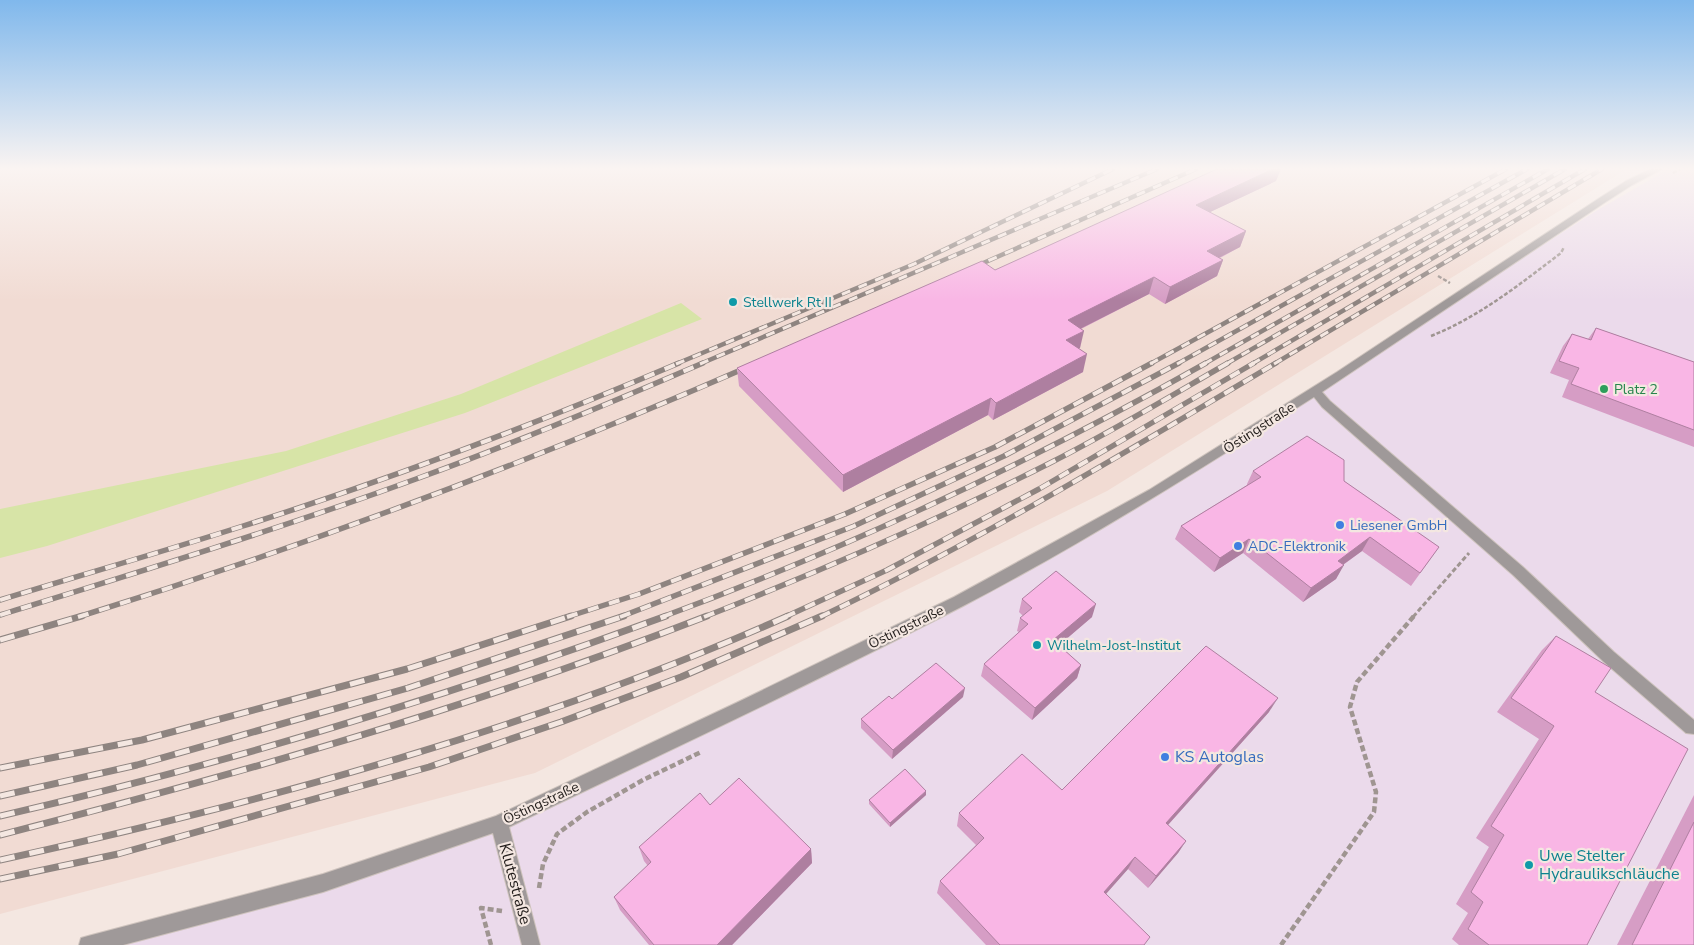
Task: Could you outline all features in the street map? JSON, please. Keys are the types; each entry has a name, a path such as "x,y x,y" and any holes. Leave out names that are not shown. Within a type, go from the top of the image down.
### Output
{"street":[{"name":"Östingstraße","path":"88,945 323,883 499,823 742,708 959,600 1154,493 1314,392 1583,213"},
{"path":"1314,392 1481,539 1610,658 1692,728"},
{"name":"Klutestraße","path":"499,823 531,945"}],"path":[{"path":"1281,945 1374,812 1376,792 1350,707 1357,682 1481,539"},
{"path":"491,945 481,908 522,914"}],"shaded area":[{"path":"0,213 1556,213 1107,491 535,773 0,914"},
{"path":"1593,213 1694,213 1694,945 102,945 554,804 1141,504 1232,449 1315,391"}],"green space":[{"path":"681,303 702,319 465,413 47,546 0,558 0,509 286,451 461,394"}],"building":[{"path":"1120,213 1212,213 1246,231 1207,251 1223,260 1170,287 1154,277 1068,320 1084,331 1066,340 1087,354 996,403 991,398 843,475 737,368 982,261 995,270"},
{"path":"1596,328 1694,362 1694,430 1571,384 1579,368 1559,361 1572,334 1591,340"},
{"path":"1307,436 1344,460 1344,481 1439,547 1420,573 1370,537 1338,561 1344,565 1311,588 1249,539 1220,558 1181,526 1261,477 1253,471"},
{"name":"Wilhelm-Jost-Institut","path":"1056,571 1096,604 1053,640 1081,665 1035,708 984,664 1028,624 1020,618 1032,608 1022,599"},
{"path":"1556,636 1611,668 1595,692 1688,749 1587,945 1489,945 1468,929 1483,902 1471,892 1504,835 1491,826 1554,726 1511,698"},
{"path":"1206,646 1278,698 1166,823 1186,841 1156,876 1135,857 1104,892 1150,937 1144,945 1000,945 940,881 984,838 959,813 1022,754 1062,790"},
{"path":"936,663 965,688 893,750 861,719 889,696 892,699"},
{"path":"905,769 926,791 890,823 869,800"},
{"path":"739,778 811,849 717,945 654,945 614,897 651,862 639,847 700,793 710,805"},
{"path":"1694,822 1694,945 1632,945"}],"railway":[{"path":"676,364 914,264 1021,213"},
{"path":"700,364 1054,213"},
{"path":"972,268 1096,213"},
{"path":"1150,364 1425,213"},
{"path":"1177,364 1448,213"},
{"path":"1204,364 1470,213"},
{"path":"1226,364 1488,213"},
{"path":"1252,364 1510,213"},
{"path":"1274,364 1528,213"},
{"path":"0,600 213,536 408,470 571,408 679,363"},
{"path":"0,615 261,533 416,479 560,423 703,363"},
{"path":"567,617 639,594 845,514 995,447 1152,363"},
{"path":"620,617 854,526 1004,456 1179,363"},
{"path":"662,617 802,562 939,501 1074,435 1206,363"},
{"path":"704,617 792,582 965,505 1095,439 1228,363"},
{"path":"785,617 887,570 1039,489 1254,363"},
{"path":"820,617 994,527 1276,363"},
{"path":"78,617 333,532 417,501 584,436 750,366"},
{"path":"0,640 82,616"},
{"path":"0,768 142,740 407,669 571,616"},
{"path":"0,796 137,765 408,688 624,616"},
{"path":"0,816 169,774 420,701 666,616"},
{"path":"0,835 269,763 446,709 533,680 707,616"},
{"path":"0,860 201,813 400,758 499,727 596,693 693,656 788,616"},
{"path":"0,879 118,854 429,767 561,722 681,677 822,616"}],"place":[{"name":"Stellwerk Rt II","path":"733,302"},
{"name":"Platz 2","path":"1604,389"},
{"name":"Liesener GmbH","path":"1340,525"},
{"name":"ADC-Elektronik","path":"1238,546"},
{"name":"Wilhelm-Jost-Institut","path":"1037,645"},
{"name":"KS Autoglas","path":"1165,757"},
{"name":"Uwe Stelter Hydraulikschläuche","path":"1529,865"}]}
